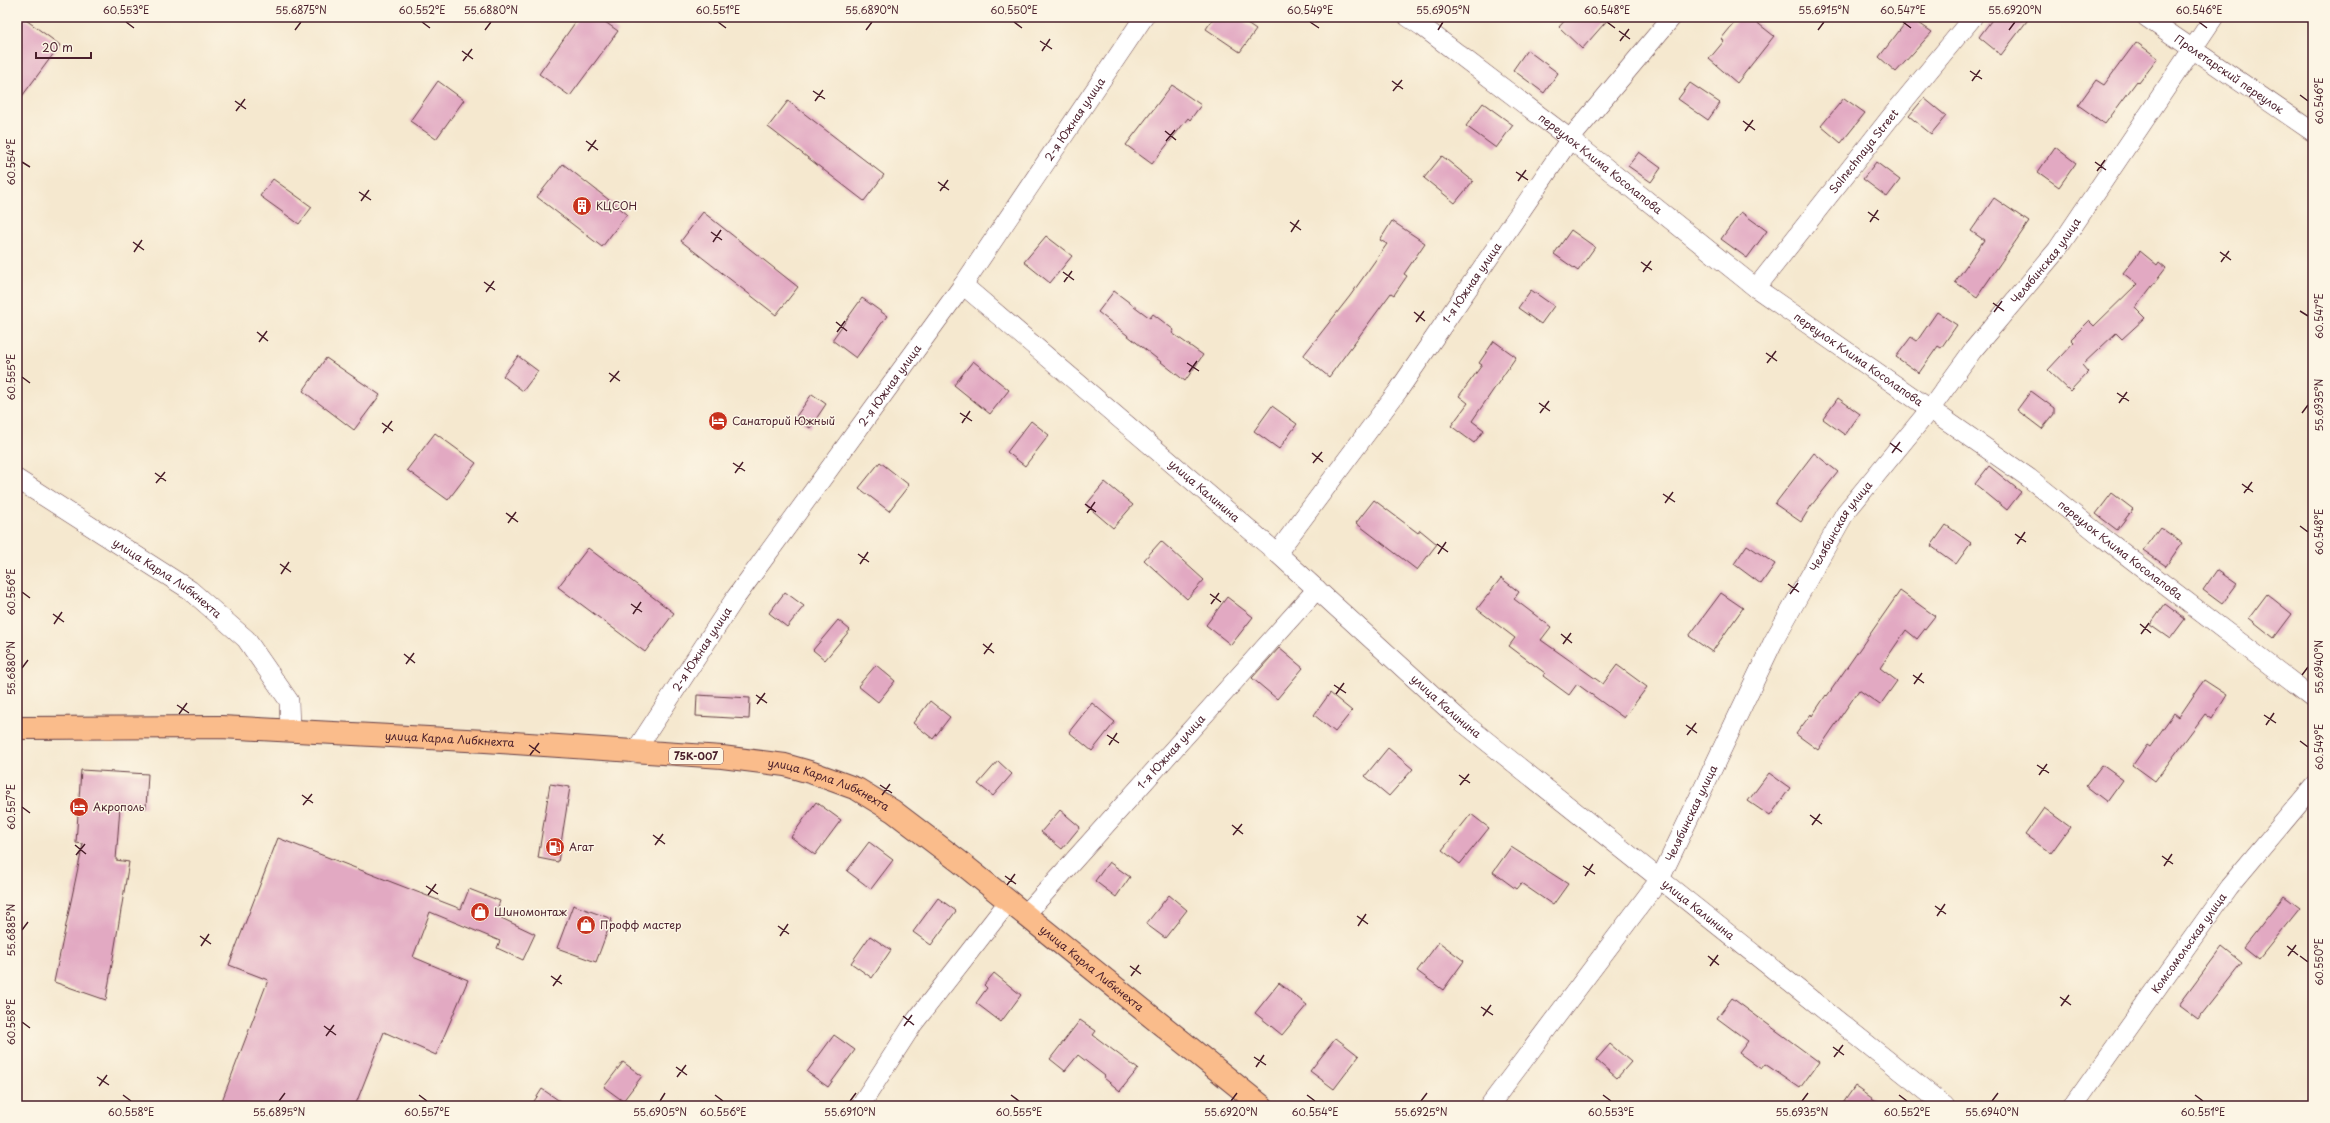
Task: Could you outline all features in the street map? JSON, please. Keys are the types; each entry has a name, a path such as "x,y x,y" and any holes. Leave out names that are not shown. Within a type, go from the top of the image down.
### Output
{"main road":[{"name":"улица Карла Либкнехта","path":"17,728 221,727 290,730 493,742 634,753 722,757 785,765 813,773 857,789 893,811 1009,901 1262,1106"}],"street":[{"name":"2-я Южная улица","path":"634,753 736,596 963,286 1144,17"},
{"name":"переулок Клима Косолапова","path":"1408,17 1570,139 1756,288 1931,408 2029,478 2101,536 2313,698"},
{"name":"1-я Южная улица","path":"1277,553 1398,391 1570,139 1672,17"},
{"name":"Solnechnaya Street","path":"1756,288 1890,118 1973,17"},
{"name":"Пролетарский переулок","path":"2146,17 2313,132"},
{"name":"Челябинская улица","path":"1488,1106 1660,879 1773,642 1844,513 1931,408 1973,350 2057,250 2214,17"},
{"name":"улица Калинина","path":"963,286 1277,553 1460,720 1945,1106"},
{"name":"улица Карла Либкнехта","path":"17,479 190,590 246,639 289,701 290,730"},
{"name":"1-я Южная улица","path":"1025,915 1317,589"},
{"name":"Комсомольская улица","path":"2073,1106 2229,887 2313,787"},
{"path":"860,1106 913,1024 1009,901"}],"building":[{"path":"17,17 22,17 60,45 17,103"},
{"path":"579,17 598,17 618,31 570,96 539,74"},
{"path":"1214,17 1237,17 1256,30 1240,52 1206,29"},
{"path":"1568,17 1610,17 1582,49 1559,27"},
{"path":"1739,17 1750,17 1774,36 1737,83 1709,59 1724,41 1721,39"},
{"path":"1910,17 1932,32 1896,72 1879,57"},
{"path":"1994,17 2030,17 2001,55 1979,37"},
{"path":"2136,42 2158,58 2139,83 2137,81 2105,124 2078,105 2096,80 2104,85"},
{"path":"1527,50 1558,73 1544,93 1513,70"},
{"path":"438,81 464,100 436,139 410,121"},
{"path":"1690,83 1720,103 1708,120 1678,99"},
{"path":"1172,85 1201,105 1190,120 1188,118 1152,164 1126,145"},
{"path":"1844,98 1865,113 1841,143 1821,126"},
{"path":"1924,98 1946,116 1931,134 1909,116"},
{"path":"788,101 884,175 864,201 768,127"},
{"path":"1483,103 1513,125 1496,148 1466,126"},
{"path":"2055,147 2076,163 2059,187 2038,172"},
{"path":"1639,152 1661,168 1651,182 1628,166"},
{"path":"1442,156 1473,181 1455,203 1424,178"},
{"path":"1876,162 1900,180 1887,197 1863,179"},
{"name":"КЦСОН","path":"563,164 627,214 602,247 537,197"},
{"path":"273,179 312,207 299,224 260,196"},
{"path":"1994,198 2029,222 1977,297 1955,282 1984,240 1971,231"},
{"path":"703,212 798,287 776,315 681,241"},
{"path":"1741,212 1767,231 1747,258 1721,239"},
{"path":"1392,221 1425,243 1404,274 1407,276 1394,295 1391,293 1329,377 1303,356 1350,296 1387,244 1380,240"},
{"path":"1571,230 1595,247 1578,271 1554,254"},
{"path":"1046,236 1072,256 1050,283 1024,262"},
{"path":"2140,251 2157,265 2159,262 2166,268 2135,308 2145,318 2122,339 2116,333 2082,365 2088,372 2070,391 2048,370 2074,342 2071,339 2089,321 2094,326 2137,284 2123,273"},
{"path":"1531,290 1554,306 1541,324 1518,308"},
{"path":"1114,291 1150,318 1153,314 1174,330 1172,333 1203,355 1185,381 1098,312"},
{"path":"862,298 887,316 856,358 832,340"},
{"path":"1937,312 1957,325 1941,348 1938,346 1919,373 1896,357 1911,337 1917,341"},
{"path":"1494,341 1516,357 1472,421 1484,430 1474,443 1451,426 1468,403 1459,396 1482,365 1479,363"},
{"path":"518,356 538,371 523,391 503,376"},
{"path":"326,358 380,395 354,430 303,391"},
{"path":"973,361 1009,390 990,414 954,385"},
{"path":"2031,391 2054,408 2054,414 2042,429 2017,410"},
{"path":"812,394 826,404 810,428 795,418"},
{"path":"1838,398 1860,414 1845,435 1823,419"},
{"path":"1272,406 1297,424 1279,449 1254,431"},
{"path":"1031,421 1049,435 1025,466 1007,452"},
{"path":"435,433 476,463 448,500 407,470"},
{"path":"1814,453 1838,472 1811,506 1801,522 1775,504"},
{"path":"880,462 909,485 889,511 859,488"},
{"path":"1989,466 2021,492 2007,510 1975,484"},
{"path":"1105,482 1133,505 1113,528 1086,505"},
{"path":"2112,493 2133,509 2117,530 2096,514"},
{"path":"1374,500 1418,533 1420,530 1437,544 1417,570 1356,523"},
{"path":"1946,525 1971,543 1956,564 1931,546"},
{"path":"2160,527 2182,543 2166,566 2143,550"},
{"path":"1161,541 1204,580 1187,599 1144,560"},
{"path":"1747,545 1775,564 1761,584 1734,564"},
{"path":"588,548 674,613 645,652 558,587"},
{"path":"2217,570 2237,584 2222,604 2203,590"},
{"path":"1501,578 1519,592 1514,599 1551,627 1541,640 1603,684 1617,665 1647,687 1624,718 1577,684 1569,695 1543,676 1545,673 1509,646 1515,638 1477,609"},
{"path":"1900,591 1935,616 1917,639 1906,630 1880,668 1897,681 1880,705 1859,690 1818,750 1796,734 1811,714 1812,716 1826,695 1827,696"},
{"path":"785,592 804,606 787,627 769,613"},
{"path":"1721,593 1743,608 1712,652 1689,636"},
{"path":"2267,594 2292,614 2274,638 2249,618"},
{"path":"1227,597 1253,617 1231,645 1206,625"},
{"path":"2165,604 2185,619 2170,639 2150,625"},
{"path":"838,620 850,630 825,660 813,650"},
{"path":"1279,648 1303,668 1277,699 1252,678"},
{"path":"876,665 895,681 878,702 858,686"},
{"path":"2204,680 2227,695 2212,719 2205,714 2155,781 2133,765 2147,745 2150,747 2174,713 2179,717"},
{"path":"1330,693 1352,711 1335,732 1314,715"},
{"path":"697,695 750,698 749,719 696,716"},
{"path":"930,701 950,717 933,739 913,723"},
{"path":"1092,703 1115,722 1092,751 1069,732"},
{"path":"1388,748 1413,769 1389,796 1365,776"},
{"path":"998,761 1012,774 993,796 978,784"},
{"path":"2102,765 2123,780 2107,802 2086,786"},
{"path":"81,770 148,774 146,808 120,807 116,860 129,862 106,1000 54,982 83,844 76,843"},
{"path":"1769,773 1790,788 1770,816 1748,801"},
{"path":"550,784 570,787 558,862 538,858"},
{"path":"816,802 841,820 815,855 791,837"},
{"path":"2044,808 2070,827 2051,853 2025,835"},
{"path":"1060,810 1080,827 1062,849 1041,832"},
{"path":"1471,814 1489,828 1460,864 1442,850"},
{"path":"278,838 461,909 469,889 500,901 495,915 535,934 523,960 497,948 500,941 430,912 413,957 468,980 436,1055 384,1032 355,1106 220,1106 268,980 229,965"},
{"path":"869,842 893,860 871,889 847,871"},
{"path":"1511,847 1568,884 1553,905 1521,883 1516,889 1493,872"},
{"path":"1109,862 1130,877 1116,897 1095,881"},
{"path":"1169,895 1187,910 1165,938 1146,924"},
{"path":"2284,896 2300,908 2259,959 2244,947"},
{"path":"938,898 956,911 931,945 913,932"},
{"path":"573,905 612,919 596,962 557,948"},
{"path":"870,936 891,950 872,978 851,963"},
{"path":"1439,942 1464,961 1443,990 1417,971"},
{"path":"2222,947 2242,963 2198,1019 2179,1005"},
{"path":"994,973 1021,995 1001,1022 976,1003 987,988 984,985"},
{"path":"1279,983 1307,1005 1282,1035 1255,1013"},
{"path":"1732,998 1819,1062 1800,1088 1765,1064 1761,1069 1739,1053 1748,1041 1717,1018"},
{"path":"1080,1020 1096,1031 1093,1035 1138,1069 1120,1091 1104,1078 1105,1076 1078,1055 1065,1071 1050,1059"},
{"path":"834,1035 855,1050 828,1087 807,1072"},
{"path":"1336,1038 1359,1056 1334,1089 1310,1071"},
{"path":"1610,1044 1631,1062 1617,1078 1596,1060"},
{"path":"623,1062 642,1076 623,1101 604,1087"},
{"path":"1855,1086 1883,1106 1841,1106"},
{"path":"542,1089 567,1106 531,1106"}],"place":[{"name":"КЦСОН","path":"582,206"},
{"name":"Санаторий Южный","path":"718,421"},
{"name":"Акрополь","path":"79,807"},
{"name":"Агат","path":"555,847"},
{"name":"Шиномонтаж","path":"480,912"},
{"name":"Профф мастер","path":"586,925"}]}
